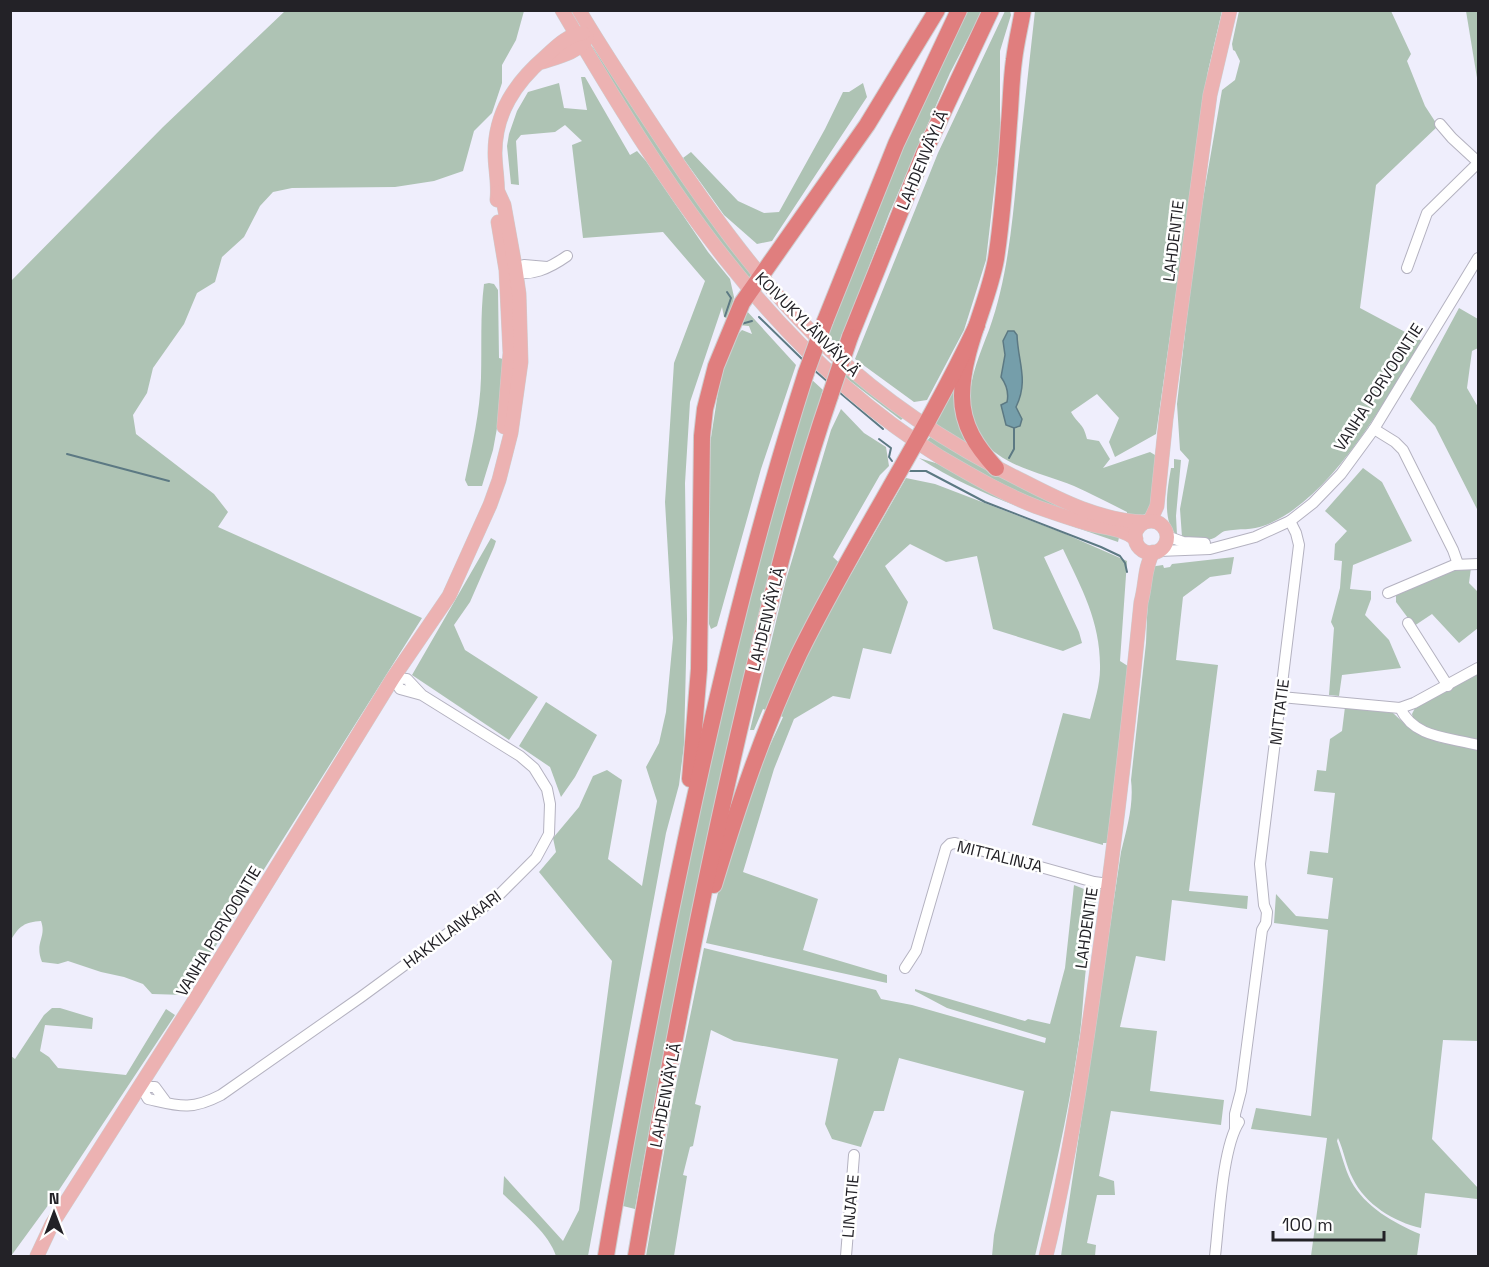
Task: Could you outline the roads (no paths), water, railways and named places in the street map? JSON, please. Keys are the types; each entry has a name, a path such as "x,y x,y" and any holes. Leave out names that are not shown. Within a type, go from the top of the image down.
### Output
{"highway":[{"path":"686,837 699,669 702,436 705,409 716,366 737,314 750,292 867,125 937,10"},
{"name":"LAHDENVÄYLÄ","path":"606,1257 626,1136 686,837 743,588 766,501 806,373 825,321 896,144 959,10"},
{"name":"LAHDENVÄYLÄ","path":"636,1257 713,842 772,592 795,509 850,337 924,153 957,78 991,10"},
{"path":"996,468 972,437 963,409 963,383 995,263 1002,223 1014,62 1023,10"},
{"path":"689,968 729,834 756,755 794,667 830,594 958,366 977,325"}],"main road":[{"name":"KOIVUKYLÄNVÄYLÄ","path":"562,10 662,171 750,292 823,368 877,413 917,441 986,483 1035,506 1089,524 1123,531 1137,543"},
{"name":"KOIVUKYLÄNVÄYLÄ","path":"579,10 704,202 790,310 831,350 877,390 925,425 996,468 1055,497 1109,518 1147,521"},
{"name":"LAHDENTIE","path":"1147,521 1157,506 1166,419 1207,115 1230,10"},
{"name":"VANHA PORVOONTIE","path":"37,1257 52,1224 141,1087 429,623 487,494 502,437 510,353 512,270 496,207 498,192 496,144 501,117 513,91 527,72 564,40 579,40 591,31"},
{"name":"LAHDENTIE","path":"1161,478 1166,532"},
{"path":"1147,521 1155,521 1166,532 1164,546 1156,552 1148,552 1137,543 1137,530 1147,521"},
{"name":"LAHDENTIE","path":"1137,543 1139,588 1142,602"},
{"name":"LAHDENTIE","path":"1046,1257 1087,1046 1127,745 1147,564 1156,552"}],"street":[{"path":"1407,268 1427,213 1479,163 1440,124"},
{"path":"512,270 525,275 535,273 567,256"},
{"name":"VANHA PORVOONTIE","path":"1156,552 1210,549 1255,537 1290,521 1313,504 1341,474 1374,429 1479,258"},
{"path":"1374,429 1395,442 1410,461 1458,564"},
{"name":"MITTATIE","path":"1215,1257 1228,1154 1238,1114 1263,930 1267,916 1260,864 1299,545 1290,521"},
{"name":"VANHA PORVOONTIE","path":"1166,532 1183,542 1223,544"},
{"path":"1388,592 1458,564 1479,564"},
{"path":"1408,623 1448,686"},
{"path":"1281,697 1400,708 1448,686 1479,668"},
{"name":"HAKKILANKAARI","path":"141,1087 155,1087 166,1102 181,1106 203,1104 220,1095 361,997 496,898 539,853 549,834 551,819 547,789 542,778 520,756 422,695 407,679 393,678"},
{"path":"1400,708 1403,716 1425,732 1439,738 1479,745"},
{"name":"MITTALINJA","path":"905,968 916,951 946,848 950,844 956,843 1094,882 1109,884"},
{"name":"LINJATIE","path":"846,1257 854,1155"}],"water":[{"path":"1008,331 1014,331 1017,335 1022,380 1016,407 1022,419 1020,426 1014,428 1006,425 1001,405 1008,399 1007,389 1001,377 1005,355 1003,341"}],"waterway":[{"path":"725,316 731,298 727,292"},
{"path":"759,317 803,360"},
{"path":"741,324 752,321"},
{"path":"814,370 828,382"},
{"path":"839,392 883,429"},
{"path":"1009,458 1014,449 1014,428"},
{"path":"879,439 891,448 889,457 892,461"},
{"path":"67,454 169,481"},
{"path":"908,471 926,471 985,502 1101,547 1120,556 1127,572"}]}
